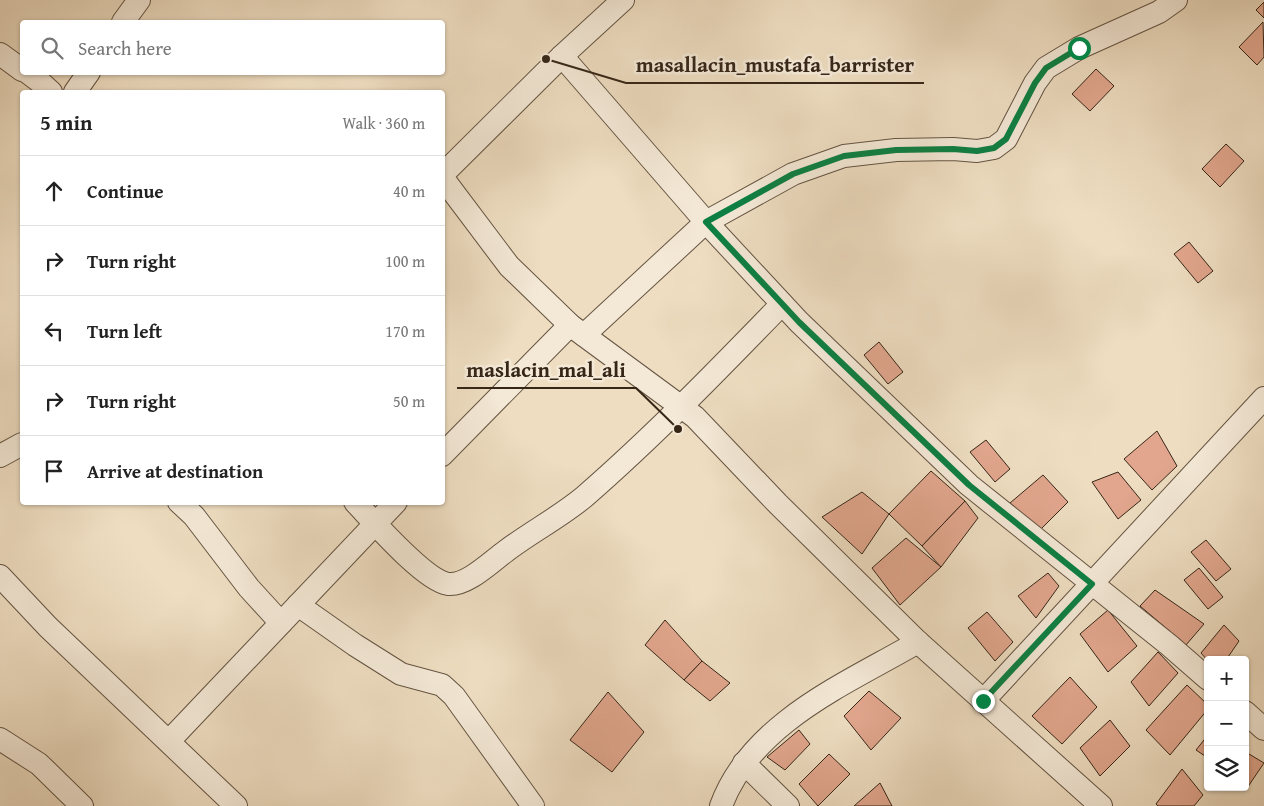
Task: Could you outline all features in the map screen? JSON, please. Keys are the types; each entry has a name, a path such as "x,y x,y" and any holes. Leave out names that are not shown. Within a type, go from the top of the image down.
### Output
{"street":[{"path":"124,20 139,0"},
{"path":"445,173 562,56 623,0"},
{"path":"445,452 577,330 706,222 793,174 844,156 896,150 953,149 977,151 994,148 1006,139 1035,83 1046,68 1079,48 1159,12 1176,0"},
{"path":"0,54 20,69"},
{"path":"562,56 706,222 806,329 969,485 1169,645 1204,676"},
{"path":"31,75 49,90"},
{"path":"76,90 87,75"},
{"path":"445,180 510,266 577,330 695,417 778,504 918,642 1101,806"},
{"path":"358,505 423,571 437,580 450,584 469,578 582,498 682,407 782,304"},
{"path":"983,701 1264,398"},
{"path":"0,456 20,445"},
{"path":"182,505 194,516 250,588 281,623"},
{"path":"169,741 393,505"},
{"path":"0,576 48,627 169,741 229,804"},
{"path":"298,605 355,645 402,674 442,685 448,690 534,806"},
{"path":"721,806 726,791 744,763 765,739 805,707 918,642"},
{"path":"1249,715 1264,728"},
{"path":"0,739 39,764 82,806"},
{"path":"744,763 788,806"}],"building":[{"path":"1264,2 1264,18 1256,10"},
{"path":"1263,22 1264,57 1257,65 1239,47"},
{"path":"1096,69 1114,86 1090,111 1072,94"},
{"path":"1226,144 1244,161 1220,187 1202,169"},
{"path":"1189,242 1213,271 1198,283 1174,254"},
{"path":"879,342 903,372 888,384 864,355"},
{"path":"1157,431 1177,466 1152,490 1124,459"},
{"path":"986,440 1010,469 995,482 970,452"},
{"path":"931,471 965,501 922,546 889,514"},
{"path":"1118,472 1141,500 1118,519 1092,482"},
{"path":"1043,475 1068,502 1040,530 1010,503"},
{"path":"862,492 889,514 862,554 822,517"},
{"path":"965,501 978,518 941,567 922,546"},
{"path":"906,538 941,567 900,605 872,568"},
{"path":"1206,540 1231,569 1216,581 1191,552"},
{"path":"1199,568 1223,597 1208,609 1184,580"},
{"path":"1048,573 1059,586 1036,618 1018,596"},
{"path":"1155,590 1204,624 1186,645 1140,606"},
{"path":"1108,610 1137,646 1108,672 1080,634"},
{"path":"987,612 1013,642 995,661 968,628"},
{"path":"665,620 702,661 684,680 645,645"},
{"path":"1224,625 1239,641 1229,656 1204,656 1201,653"},
{"path":"1158,652 1178,673 1149,706 1131,682"},
{"path":"702,661 730,683 710,701 684,680"},
{"path":"1070,677 1097,707 1062,744 1032,716"},
{"path":"1187,685 1204,701 1204,714 1170,755 1146,730"},
{"path":"869,691 901,718 871,750 844,716"},
{"path":"608,692 644,732 612,772 570,740"},
{"path":"1110,720 1130,746 1100,776 1080,748"},
{"path":"799,730 810,744 785,770 767,757"},
{"path":"1204,740 1204,755 1196,750"},
{"path":"829,754 850,774 818,806 799,784"},
{"path":"1249,754 1264,763 1249,785"},
{"path":"1182,769 1203,795 1194,806 1158,806 1156,804"},
{"path":"880,783 892,806 854,806"}],"place":[{"name":"masallacin_mustafa_barrister","path":"546,59"},
{"name":"maslacin_mal_ali","path":"678,429"}],"route":[{"path":"983,701 1092,584 969,485 799,322 706,222 793,174 844,156 896,150 953,149 977,151 994,148 1006,139 1035,83 1046,68 1079,48"}]}
